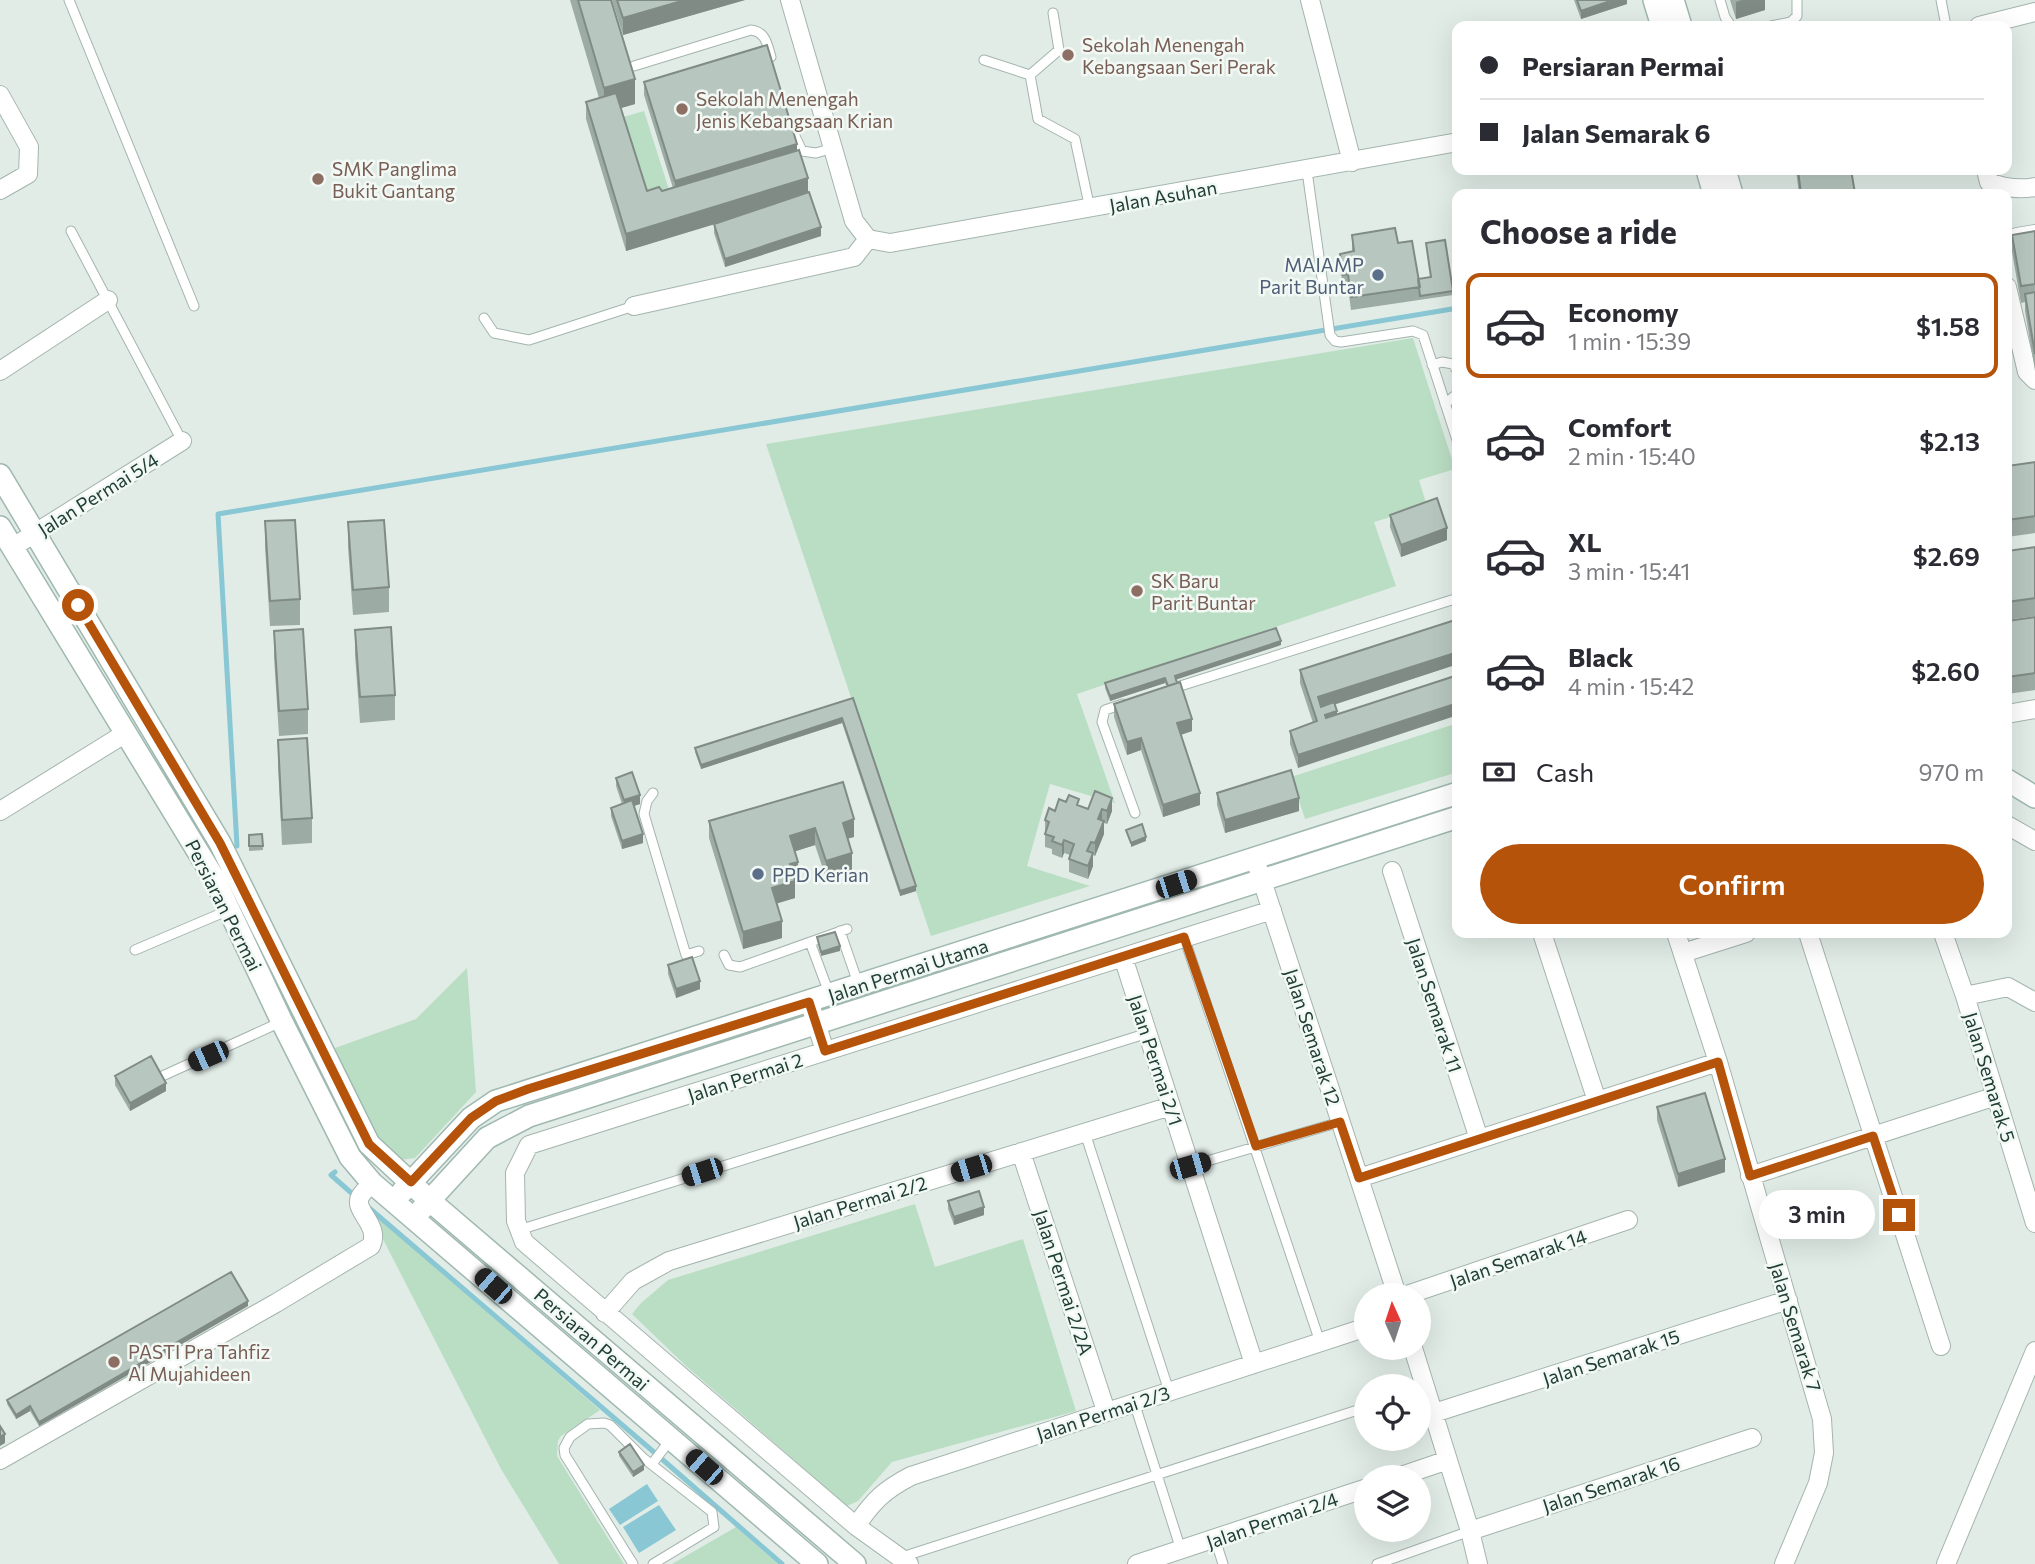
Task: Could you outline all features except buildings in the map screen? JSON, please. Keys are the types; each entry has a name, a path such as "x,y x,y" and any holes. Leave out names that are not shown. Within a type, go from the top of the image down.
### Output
{"street":[{"path":"634,306 855,257 867,239 854,220 790,0"},
{"path":"1310,0 1352,162"},
{"path":"1654,0 1660,21"},
{"path":"1673,0 1679,21"},
{"path":"1999,21 2035,12"},
{"path":"0,94 29,147 28,174 0,190"},
{"name":"Jalan Asuhan","path":"867,239 890,243 1452,143"},
{"path":"1987,175 1989,182 2002,187 2035,187"},
{"path":"2012,240 2035,234"},
{"path":"0,371 108,300"},
{"path":"2012,308 2027,372 2035,380"},
{"name":"Jalan Permai 5/4","path":"13,547 182,441"},
{"name":"Persiaran Permai","path":"0,475 220,843 369,1144 429,1200 855,1564"},
{"name":"Persiaran Permai","path":"0,527 214,878 350,1157 372,1183 817,1564"},
{"path":"2012,713 2035,709"},
{"path":"0,811 126,733"},
{"path":"2012,782 2035,797"},
{"name":"Jalan Permai Utama","path":"393,1201 471,1118 496,1101 1452,795"},
{"name":"Jalan Permai Utama","path":"414,1219 486,1138 528,1116 1452,819"},
{"path":"2012,828 2035,841"},
{"name":"Jalan Semarak 12","path":"1255,859 1393,1283"},
{"name":"Jalan Semarak 11","path":"1392,871 1479,1139"},
{"name":"Jalan Permai 2","path":"519,1230 516,1221 515,1173 528,1145 1272,910"},
{"path":"1544,938 1597,1101"},
{"name":"Jalan Semarak 7","path":"1678,938 1718,1062 1822,1419 1824,1453 1818,1483 1784,1564"},
{"path":"1683,953 1730,938"},
{"path":"1810,938 1941,1346"},
{"name":"Jalan Semarak 5","path":"1945,938 2035,1223"},
{"name":"Jalan Permai 2/1","path":"1123,957 1254,1364"},
{"path":"1965,996 2008,987 2035,1002"},
{"path":"809,1002 825,1051"},
{"path":"1359,1178 1718,1062"},
{"path":"1750,1176 1996,1096"},
{"name":"Jalan Permai 2/2","path":"605,1313 634,1281 669,1261 1171,1106"},
{"name":"Jalan Permai 2/2A","path":"1021,1152 1106,1411"},
{"path":"0,1460 274,1298 371,1246 375,1238 373,1229 359,1203 360,1197 372,1183"},
{"name":"Jalan Semarak 14","path":"1432,1287 1628,1220"},
{"path":"519,1230 524,1242 605,1313 856,1526 905,1561"},
{"name":"Jalan Semarak 15","path":"1434,1413 1788,1300"},
{"name":"Jalan Permai 2/3","path":"856,1526 871,1503 889,1487 911,1476 1354,1331"},
{"path":"1946,1564 2035,1351"},
{"path":"1431,1407 1478,1564"},
{"name":"Jalan Semarak 16","path":"1470,1531 1752,1438"},
{"path":"1431,1466 1448,1460"},
{"name":"Jalan Permai 2/4","path":"1138,1564 1354,1492"}],"lane":[{"path":"69,0 194,306"},
{"path":"1720,0 1728,21"},
{"path":"1792,21 1797,16 1797,0"},
{"path":"1941,0 1944,21"},
{"path":"1030,75 1059,50 1053,13"},
{"path":"634,66 751,30 764,35 775,71"},
{"path":"984,60 1030,75"},
{"path":"1030,75 1038,119 1075,139 1090,209"},
{"path":"790,122 798,147 802,151 816,153 833,148"},
{"path":"796,163 802,151"},
{"path":"1307,171 1329,330 1335,341 1413,331 1423,335 1452,425"},
{"path":"71,231 182,441"},
{"path":"484,318 494,333 529,340 634,306"},
{"path":"1432,365 1442,362 1452,364"},
{"path":"1445,404 1452,398"},
{"path":"1177,687 1452,600"},
{"path":"1135,700 1105,710 1102,722 1135,813"},
{"path":"653,793 647,801 644,814 686,955 699,951"},
{"path":"135,950 229,910"},
{"path":"724,955 729,965 740,967 843,930 859,986"},
{"path":"1184,937 1320,1342"},
{"path":"810,942 830,995"},
{"path":"159,1078 282,1022"},
{"path":"519,1230 1147,1033"},
{"path":"1190,1166 1340,1122"},
{"path":"1085,1133 1169,1391"},
{"path":"1134,1402 1181,1550"},
{"path":"905,1561 1354,1411"},
{"path":"633,1564 565,1455 564,1447 570,1437 588,1424 610,1425 652,1464 712,1512 714,1527 653,1564"},
{"path":"652,1464 671,1439"},
{"path":"1377,1564 1470,1531"},
{"path":"1215,1539 1223,1564"}],"green space":[{"path":"644,111 671,196 650,202 623,117"},
{"name":"SK Baru Parit Buntar","path":"1413,338 1452,460 1452,470 1419,480 1427,506 1374,522 1396,586 1077,694 1115,803 1050,784 1027,866 1090,886 931,936 766,444"},
{"path":"1452,725 1452,774 1305,819 1291,777"},
{"path":"467,968 476,1092 415,1158 393,1161 373,1140 335,1048 416,1019"},
{"path":"915,1204 935,1267 1023,1239 1076,1411 892,1462 858,1501 847,1506 686,1366 632,1314 668,1280"},
{"path":"367,1208 600,1410 561,1436 557,1456 624,1564 559,1564 501,1469"},
{"path":"736,1527 778,1564 672,1564"}],"water":[{"path":"647,1484 658,1501 620,1525 609,1509"},
{"path":"659,1505 676,1530 639,1553 623,1527"}],"waterway":[{"path":"237,846 218,514 1452,309"},
{"path":"335,1172 331,1175 356,1197"},
{"path":"368,1207 655,1453"},
{"path":"663,1460 782,1564"}],"place":[{"name":"Sekolah Menengah Kebangsaan Seri Perak","path":"1068,55"},
{"name":"Sekolah Menengah Jenis Kebangsaan Krian","path":"682,109"},
{"name":"SMK Panglima Bukit Gantang","path":"318,179"},
{"name":"MAIAMP Parit Buntar","path":"1378,275"},
{"name":"SK Baru Parit Buntar","path":"1137,591"},
{"name":"PPD Kerian","path":"758,874"},
{"name":"PASTI Pra Tahfiz Al Mujahideen","path":"114,1362"}],"route":[{"path":"78,605 220,843 369,1144 411,1182 471,1118 496,1101 528,1089 809,1002 825,1051 1184,937 1256,1146 1340,1122 1359,1178 1718,1062 1750,1176 1873,1136 1899,1215"}]}
